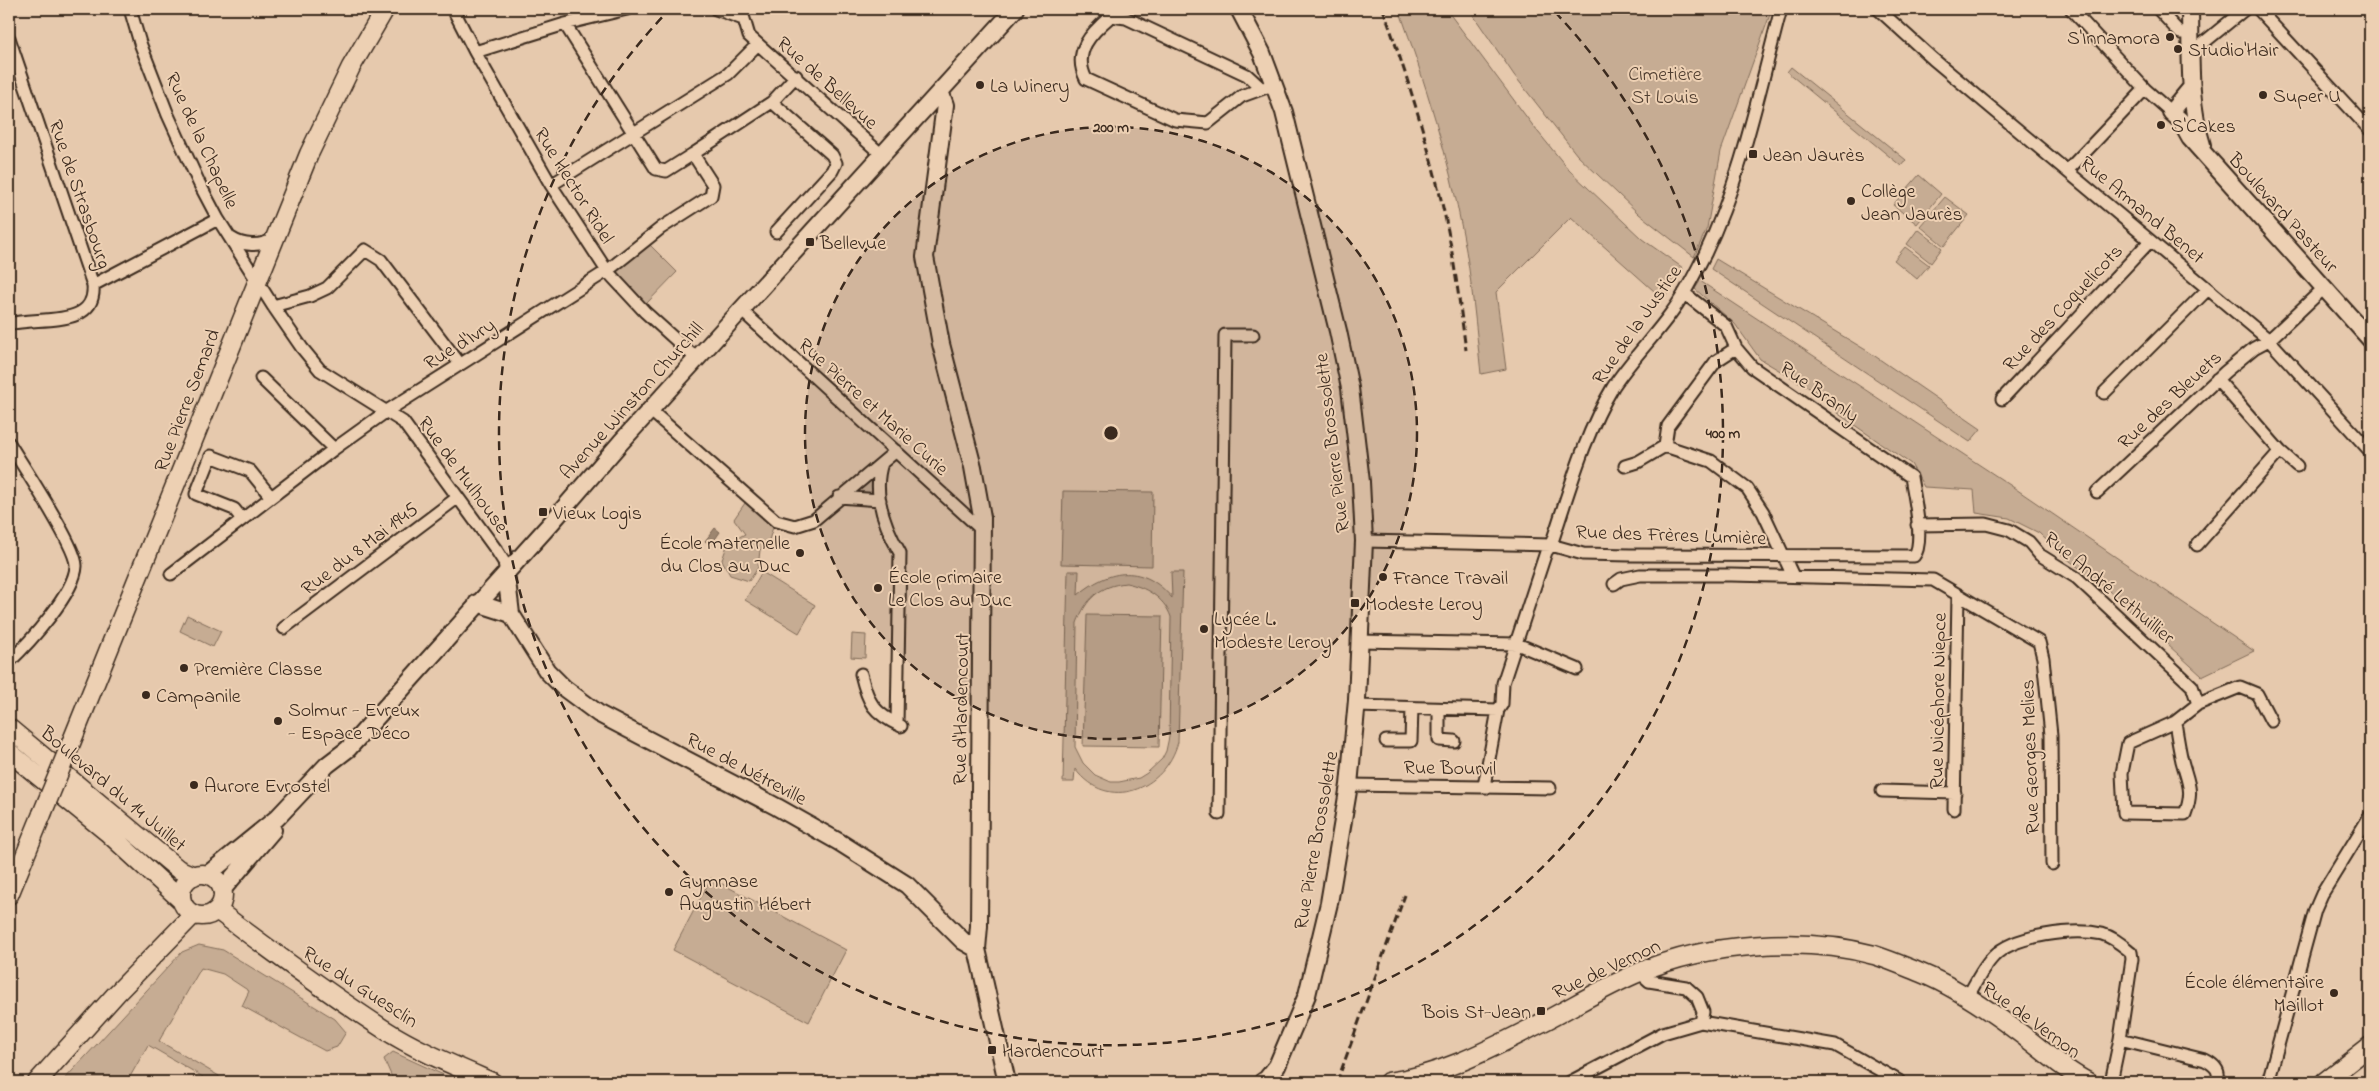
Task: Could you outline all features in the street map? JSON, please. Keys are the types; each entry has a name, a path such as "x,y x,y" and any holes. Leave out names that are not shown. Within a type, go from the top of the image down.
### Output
{"main road":[{"name":"Rue Pierre Semard","path":"9,895 257,280 322,124 385,9"},
{"name":"Avenue Winston Churchill","path":"277,818 327,764 348,749 650,410 1015,9"},
{"name":"Rue Pierre Brossolette","path":"1239,9 1262,52 1268,86 1301,174 1338,331 1350,388 1361,482 1364,541 1356,706 1349,785 1329,903 1307,995 1272,1079"},
{"path":"2190,9 2191,88 2196,126 2207,158"},
{"path":"2171,112 2191,88"},
{"name":"Rue d'Hardencourt","path":"940,91 945,105 925,257 941,344 977,483 983,530 979,926 976,949 1007,1082"},
{"path":"924,108 942,130"},
{"name":"Boulevard Pasteur","path":"2171,112 2180,120 2190,138 2207,158 2370,339"},
{"name":"Rue de Nétreville","path":"506,573 511,614 547,671 564,688 599,714 777,807 839,842 907,885 969,946 976,949"},
{"path":"477,603 511,614"},
{"name":"Boulevard du 14 Juillet","path":"9,728 178,869 200,876"},
{"path":"9,737 26,751 48,760"},
{"name":"Boulevard du 14 Juillet","path":"9,752 107,832 188,908"},
{"path":"200,876 216,880 222,890 222,901 216,910 206,916 188,908 182,889 189,880 200,876 277,818"},
{"path":"222,890 272,834 277,818"},
{"path":"37,1082 117,993 188,908"},
{"name":"Rue du Guesclin","path":"216,910 329,994 382,1028 429,1054 492,1082"},
{"name":"Rue de Vernon","path":"1388,1082 1446,1068 1640,972 1666,962 1712,951 1765,945 1820,946 1874,955 1930,977 2013,1028 2071,1074 2088,1082"},
{"path":"2324,1082 2370,1046"}],"street":[{"name":"Rue de la Chapelle","path":"130,9 140,43 168,115 218,219 257,280"},
{"name":"Rue Hector Ridel","path":"453,9 475,52 551,184 606,271 645,312 696,359"},
{"path":"475,52 565,24 627,9"},
{"path":"716,9 742,14"},
{"name":"Rue de la Justice","path":"1484,786 1498,710 1502,704 1503,683 1546,552 1551,545 1597,417 1614,386 1673,311 1692,278 1726,207 1781,9"},
{"name":"Rue Armand Benet","path":"1878,9 1947,71 2068,170 2269,340 2370,451"},
{"path":"2071,9 2145,89 2171,112"},
{"path":"2158,9 2180,33 2190,33"},
{"path":"2191,53 2245,9"},
{"path":"2258,9 2370,130"},
{"name":"Rue de Bellevue","path":"742,14 749,36 796,76 882,155"},
{"path":"1111,16 1126,18 1268,86 1242,96 1208,124 1175,120 1086,79 1080,62 1085,45 1098,27 1111,16"},
{"path":"565,24 656,169 666,171 772,102 796,76"},
{"name":"Rue de Strasbourg","path":"9,38 93,285 218,219"},
{"path":"551,184 728,74 758,44"},
{"path":"2068,170 2145,89"},
{"path":"772,102 832,154 836,163 832,171 776,232"},
{"name":"Rue d'Ivry","path":"171,574 334,449 387,411 606,271 661,228 711,196 713,185 693,154"},
{"path":"229,237 239,243 256,245 274,239"},
{"name":"Rue des Coquelicots","path":"2002,399 2150,241"},
{"path":"274,306 310,296 327,288 365,250 382,260 460,364"},
{"name":"Rue de Mulhouse","path":"257,280 302,348 320,370 403,422 497,551 504,562 506,573"},
{"path":"9,324 72,316 86,312 94,298 93,285"},
{"name":"Rue des Bleuets","path":"2097,492 2218,379 2254,348 2269,340 2324,288"},
{"path":"2104,393 2208,289"},
{"name":"Rue Branly","path":"1684,293 1726,326 1736,348 1752,367 1911,477 1917,525"},
{"name":"Rue Pierre et Marie Curie","path":"741,310 983,530"},
{"path":"1219,814 1225,335 1253,335"},
{"path":"1665,446 1668,426 1716,361 1736,348"},
{"path":"261,378 334,449"},
{"path":"2218,379 2280,451 2298,466"},
{"path":"650,410 776,522 795,526 814,520 839,497 896,451"},
{"path":"9,443 70,545 76,566 67,593 21,651 9,662"},
{"path":"1625,466 1638,462 1665,446 1712,461 1747,488 1763,512 1793,576"},
{"path":"2197,545 2280,451"},
{"path":"242,519 234,509 196,494 211,456 250,471 271,497"},
{"path":"861,674 867,700 878,712 899,725 900,553 886,530 880,500 879,470 882,463"},
{"path":"839,497 880,500"},
{"name":"Rue du 8 Mai 1945","path":"284,628 457,498"},
{"name":"Rue André Lethuillier","path":"1917,525 1986,524 2010,530 2022,538 2040,555 2077,578 2167,660 2192,686 2198,704"},
{"name":"Rue des Frères Lumière","path":"1364,541 1551,545 1583,554 1784,557 1914,556 1918,551 1917,525"},
{"name":"Rue Georges Melies","path":"1614,584 1621,579 1640,575 1793,576 1933,580 2039,642 2044,658 2051,734 2052,864"},
{"name":"Rue Nicéphore Niepce","path":"1954,809 1958,595"},
{"path":"1359,641 1517,644 1577,669"},
{"path":"2175,722 2182,762 2190,782 2191,800 2185,814 2124,813 2122,773 2128,743 2175,722 2198,704 2240,687 2257,694 2270,721"},
{"path":"1356,706 1498,710"},
{"path":"1386,741 1411,741 1412,708"},
{"path":"1439,708 1439,740 1454,741"},
{"name":"Rue Bourvil","path":"1349,785 1550,788"},
{"path":"1882,791 1955,793"},
{"path":"2268,1082 2315,910 2322,894 2370,816"},
{"path":"1967,998 1995,955 2008,946 2054,933 2103,934 2116,940 2131,952 2132,959 2120,1039 2111,1082"},
{"path":"1640,972 1649,981 1686,987 1696,997 1704,1012 1701,1022"},
{"path":"1570,1082 1663,1033 1701,1022 1835,1045 1898,1081"},
{"path":"2120,1039 2205,1060 2213,1064 2218,1071 2217,1082"}],"green space":[{"path":"1399,9 1446,9 1534,127 1569,170 1642,239 1683,268 1663,299 1571,217 1496,292 1506,369 1481,374 1469,269 1451,177 1436,120"},
{"name":"Cimetière St Louis","path":"1469,9 1772,9 1721,151 1707,228 1694,257 1639,214 1577,155 1514,75"},
{"path":"1791,67 1906,160 1901,166 1787,72"},
{"path":"1919,175 1941,194 1917,224 1893,205"},
{"path":"1945,197 1969,215 1944,246 1920,226"},
{"path":"1918,229 1942,248 1931,263 1907,244"},
{"path":"650,245 677,272 645,305 627,286 616,270"},
{"path":"1905,247 1929,265 1917,279 1894,260"},
{"path":"1716,259 1869,352 1981,429 1970,442 1711,269"},
{"path":"1700,281 2010,485 2254,651 2202,676 2109,591 2061,554 2039,533 2009,518 1976,513 1974,490 1924,487 1911,464 1837,413 1835,403 1760,359 1735,324 1695,289"},
{"path":"877,469 877,498 846,495"},
{"path":"1063,491 1153,492 1152,566 1061,564"},
{"path":"745,503 774,524 769,540 760,550 758,568 749,581 730,575 722,560 728,543 745,534 734,519"},
{"path":"1068,571 1079,571 1078,595 1102,579 1126,574 1150,579 1172,598 1171,572 1183,572 1178,742 1171,759 1161,773 1148,783 1134,790 1119,792 1103,790 1088,782 1075,769 1074,782 1063,782","holes":["1126,583 1147,590 1159,599 1171,617 1169,737 1162,759 1147,773 1139,778 1111,782 1095,775 1083,763 1075,747 1077,623 1085,607 1095,595 1108,587"]},
{"path":"762,572 815,605 799,633 745,600"},
{"path":"187,615 221,631 213,647 180,631"},
{"path":"1087,615 1162,616 1159,747 1083,746"},
{"path":"852,634 866,635 865,658 851,657"},
{"path":"711,878 846,950 809,1022 673,950"},
{"path":"199,945 223,950 335,1019 346,1032 337,1047 325,1051 242,1006 249,991 223,974 201,968 159,1041 219,1076 219,1081 212,1078 209,1082 200,1082 203,1077 148,1045 127,1082 62,1082 182,952"},
{"path":"393,1052 459,1082 394,1082 384,1059"}],"shaded area":[{"path":"715,528 720,532 711,545 705,541"}],"railway":[{"path":"1383,9 1418,114 1440,194 1452,253 1466,350"},
{"path":"1337,1082 1405,895"}],"place":[{"name":"S'Innamora","path":"2170,37"},
{"name":"Studio'Hair","path":"2178,49"},
{"name":"La Winery","path":"980,85"},
{"name":"Super U","path":"2263,95"},
{"name":"S'Cakes","path":"2161,125"},
{"name":"Jean Jaurès","path":"1753,154"},
{"name":"Collège Jean Jaurès","path":"1851,201"},
{"name":"Bellevue","path":"810,242"},
{"name":"Vieux Logis","path":"543,512"},
{"name":"École maternelle du Clos au Duc","path":"800,553"},
{"name":"France Travail","path":"1383,577"},
{"name":"École primaire Le Clos au Duc","path":"878,588"},
{"name":"Modeste Leroy","path":"1355,603"},
{"name":"Lycée L. Modeste Leroy","path":"1204,629"},
{"name":"Première Classe","path":"184,668"},
{"name":"Campanile","path":"146,695"},
{"name":"Solmur - Evreux - Espace Déco","path":"278,721"},
{"name":"Aurore Evrostel","path":"194,785"},
{"name":"Gymnase Augustin Hébert","path":"669,892"},
{"name":"École élémentaire Maillot","path":"2334,993"},
{"name":"Bois St-Jean","path":"1541,1011"},
{"name":"Hardencourt","path":"992,1050"}]}
